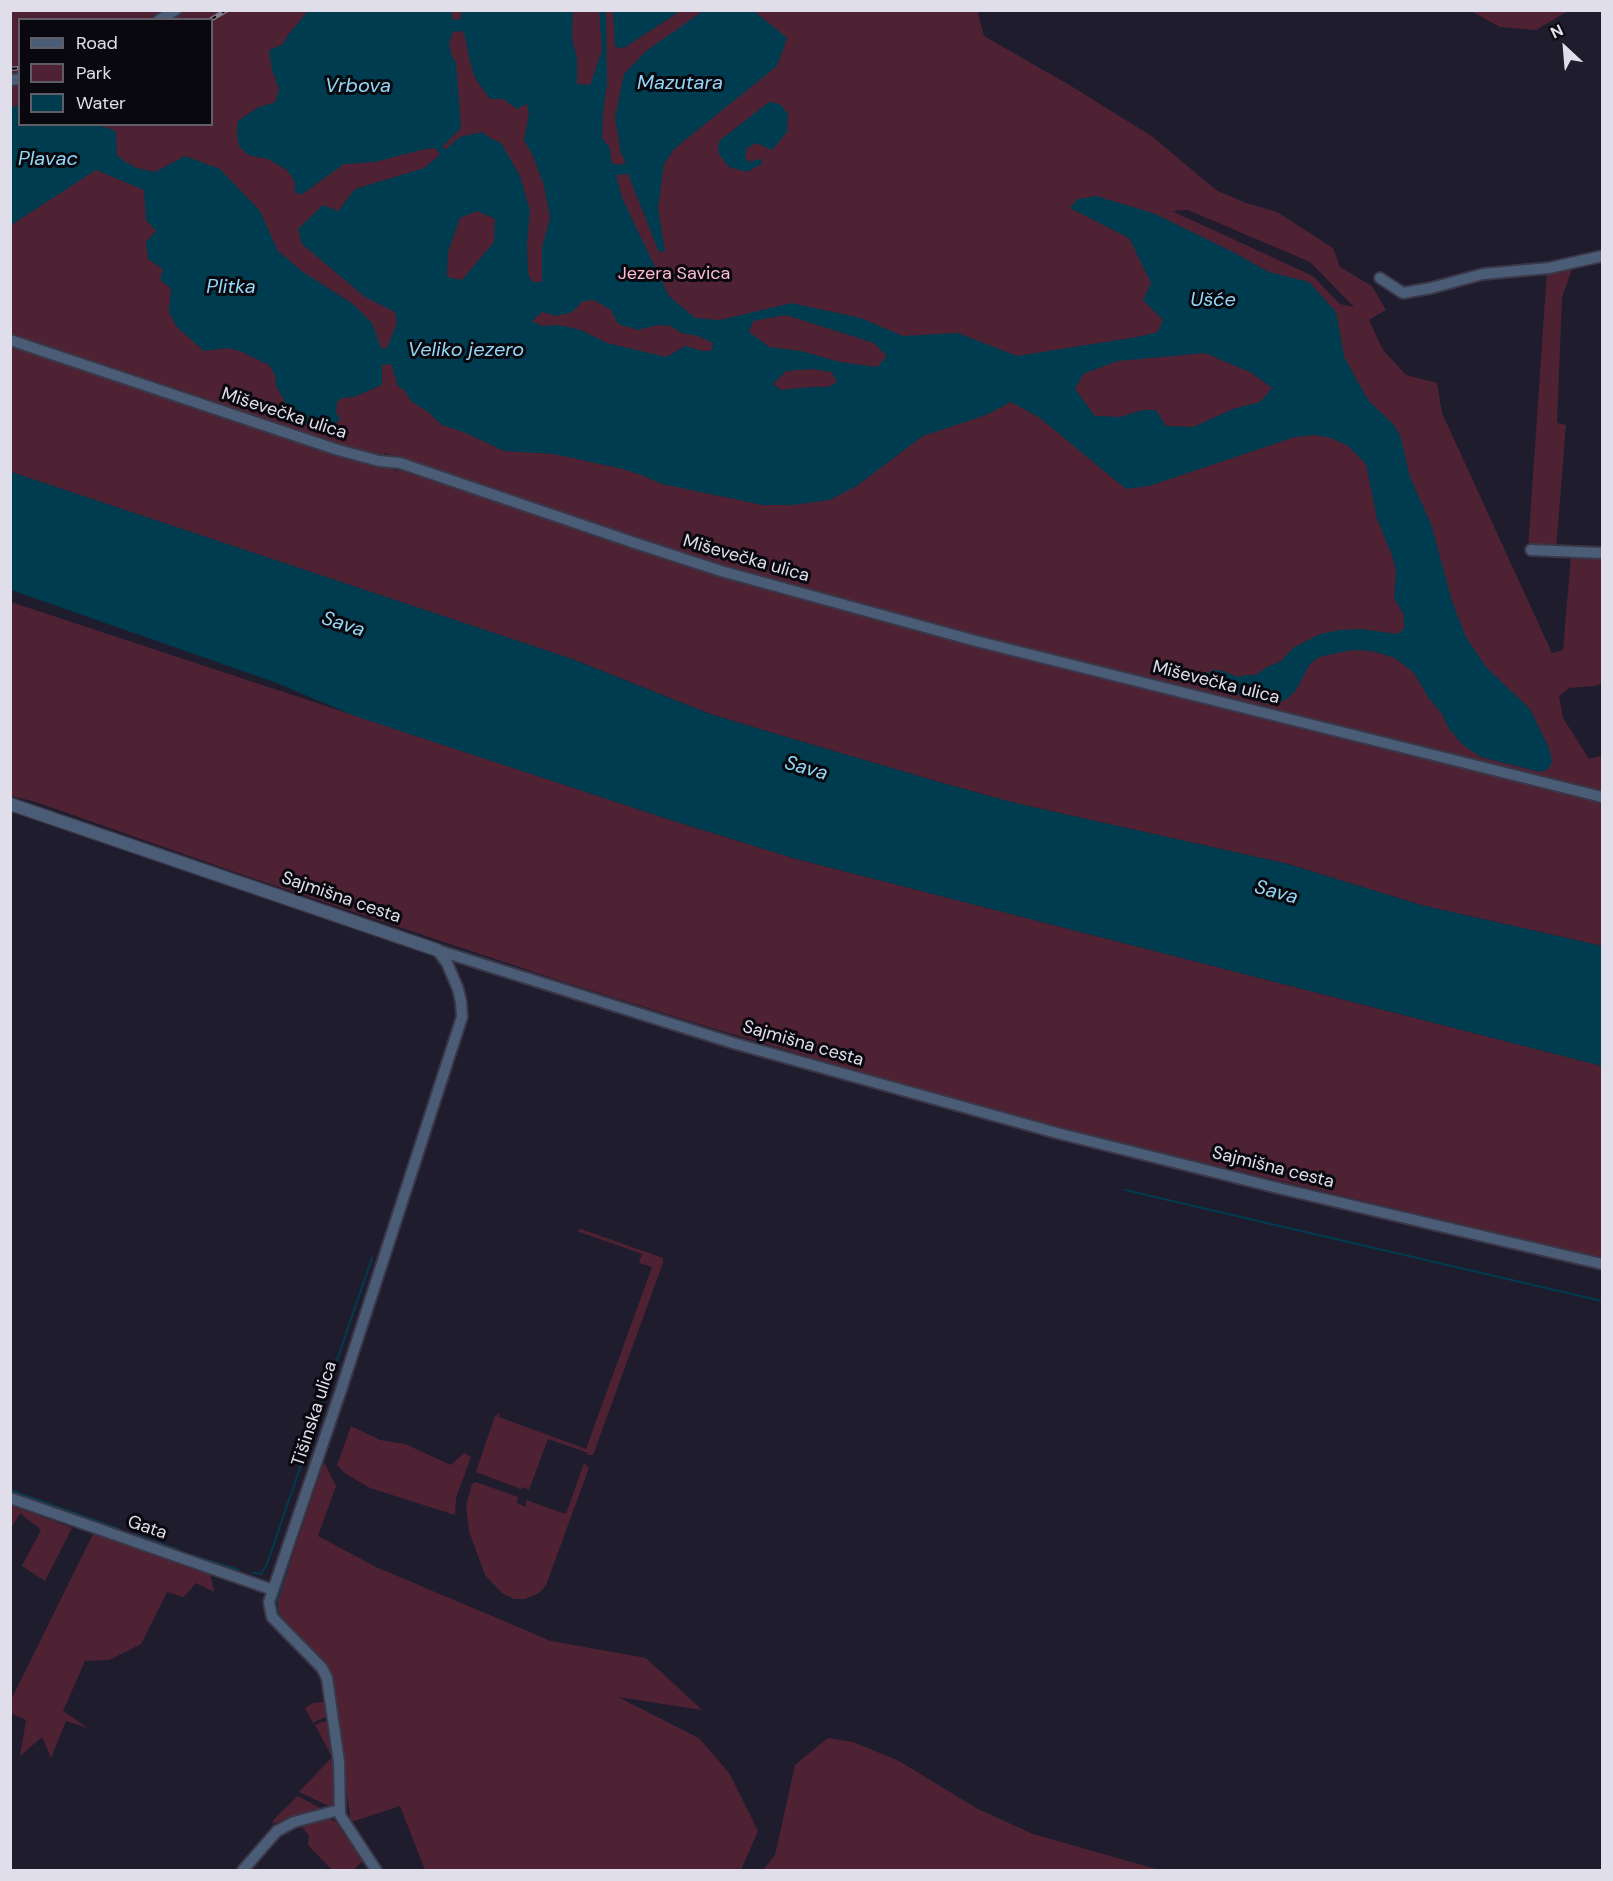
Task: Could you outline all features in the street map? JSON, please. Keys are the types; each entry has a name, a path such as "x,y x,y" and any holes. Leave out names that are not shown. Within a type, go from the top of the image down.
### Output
{"street":[{"path":"162,18 176,10"},
{"path":"1380,278 1403,293 1483,274 1549,268 1602,256"},
{"name":"Miševečka ulica","path":"10,340 338,450 373,460 400,463 721,571 976,641 1602,797"},
{"path":"1531,550 1602,553"},
{"name":"Sajmišna cesta","path":"10,804 437,950 733,1043 1035,1127 1278,1188 1602,1264"},
{"name":"Tišinska ulica","path":"376,1870 342,1820 339,1810 339,1762 327,1678 322,1668 272,1617 269,1602 462,1017 458,989 447,963 437,950"},
{"name":"Gata","path":"10,1498 273,1590"},
{"path":"243,1870 277,1831 294,1822 339,1810"}],"green space":[{"name":"Jezera Savica","path":"11,11 980,11 978,14 984,36 1153,137 1216,190 1246,203 1277,212 1333,248 1340,267 1372,286 1386,310 1369,320 1383,350 1406,375 1437,383 1442,413 1552,653 1563,650 1571,556 1602,556 1602,683 1595,686 1569,688 1559,696 1563,718 1589,759 1600,756 1602,794 1167,682 978,637 716,565 385,453 382,458 348,450 11,337","holes":["1188,210 1310,262 1354,307 1340,304 1313,276 1172,211"]},
{"path":"1471,11 1568,11 1536,30 1500,27"},
{"path":"1574,264 1562,297 1557,423 1566,425 1556,550 1528,549 1547,271"},
{"path":"11,344 344,457 398,471 400,467 713,573 1602,800 1602,946 1421,905 1288,864 1015,803 783,736 710,714 572,659 11,472"},
{"path":"11,602 671,820 793,858 1602,1066 1602,1258 1076,1132 897,1083 564,982 246,876 36,802 11,796"},
{"path":"581,1229 663,1258 663,1263 593,1455 587,1455 588,1453 548,1439 529,1490 523,1487 521,1489 476,1472 495,1416 500,1413 499,1417 586,1449 652,1267 639,1263 642,1254 577,1231"},
{"path":"351,1426 380,1440 405,1444 451,1465 464,1453 471,1457 456,1498 455,1515 370,1488 346,1474 337,1465"},
{"path":"324,1462 336,1486 318,1536 376,1567 551,1641 646,1658 702,1710 618,1697 699,1738 729,1773 758,1831 741,1870 425,1870 400,1806 351,1822 328,1675 308,1645 279,1613 278,1607 278,1599"},
{"path":"584,1463 589,1468 546,1585 539,1593 525,1599 514,1599 502,1593 485,1575 469,1531 466,1505 472,1484 476,1482 518,1497 517,1503 526,1507 526,1500 566,1514"},
{"path":"11,1505 72,1528 45,1581 22,1566 41,1530 20,1513 11,1528"},
{"path":"93,1534 210,1573 214,1592 196,1583 184,1597 167,1592 141,1644 109,1660 85,1661 63,1711 88,1728 66,1721 51,1758 42,1737 20,1756 26,1720 11,1713 10,1702"},
{"path":"326,1702 327,1716 313,1723 305,1708 313,1703"},
{"path":"328,1722 332,1746 336,1802 331,1807 299,1792 332,1757 315,1725"},
{"path":"828,1738 853,1742 899,1761 978,1809 1033,1834 1156,1869 1187,1870 763,1870 775,1855 795,1765"},
{"path":"298,1796 324,1810 272,1824 274,1819"},
{"path":"327,1820 336,1822 363,1861 353,1870 332,1870 308,1845 309,1836 301,1826"}],"water":[{"path":"309,10 451,11 453,20 461,19 462,11 573,11 572,38 577,59 577,84 590,85 602,50 599,11 606,11 607,83 602,138 610,148 611,162 617,165 626,163 621,153 615,117 624,74 646,51 703,11 754,11 787,38 777,66 674,149 664,164 658,208 665,251 659,252 628,174 616,175 622,198 669,296 695,318 720,320 791,303 861,318 903,336 958,333 1017,356 1158,332 1163,320 1143,300 1151,283 1129,238 1070,208 1078,199 1096,196 1153,213 1269,272 1309,282 1336,312 1344,356 1369,401 1393,424 1400,435 1410,477 1431,524 1452,601 1466,637 1486,667 1530,709 1549,748 1552,762 1548,769 1540,772 1481,757 1464,746 1449,729 1442,714 1428,697 1414,673 1395,658 1372,651 1352,650 1319,657 1310,664 1296,690 1279,703 1245,698 1232,691 1206,686 1198,680 1201,675 1214,670 1238,677 1256,675 1281,661 1293,648 1320,634 1361,629 1397,634 1404,629 1404,615 1394,598 1396,571 1377,519 1366,464 1348,446 1331,438 1315,435 1295,437 1149,486 1126,489 1040,418 1011,402 986,415 923,436 858,485 830,500 792,505 763,505 662,484 623,469 554,454 504,451 466,433 442,425 427,411 412,402 405,391 398,386 391,364 382,365 382,385 354,397 342,398 337,402 336,412 340,420 324,430 313,427 285,414 285,402 276,386 275,375 269,365 240,351 228,348 204,351 177,327 169,312 171,288 160,280 163,269 148,259 146,242 156,231 146,220 144,190 96,170 11,225 11,107 18,106 18,126 101,126 116,131 117,155 137,168 155,172 185,156 220,169 260,211 278,251 303,272 353,304 372,323 381,348 387,348 397,323 395,312 365,297 302,244 298,229 323,205 338,211 355,189 424,168 440,155 434,148 375,162 344,164 301,195 295,192 295,182 287,170 268,159 248,155 239,146 237,135 238,121 257,108 275,102 279,89 272,70 269,50 283,44","holes":["462,31 475,78 490,99 503,99 517,109 527,104 529,114 524,140 544,185 550,218 542,247 542,282 532,282 528,273 527,244 530,211 520,176 501,143 482,132 460,137 445,150 443,146 461,128 456,63 451,54 449,42 453,32","477,211 495,219 494,242 462,280 447,277 448,252 460,218","594,300 611,310 618,324 638,330 658,325 671,326 681,333 698,336 713,343 711,351 685,346 666,357 607,343 581,330 558,325 542,326 532,321 542,312 557,316 572,312 583,301","786,315 874,343 887,356 877,367 840,362 801,351 769,347 749,332 753,321","1205,353 1252,373 1272,388 1260,402 1233,409 1193,427 1166,426 1156,410 1142,410 1120,417 1095,416 1075,389 1083,374 1118,361","812,369 832,372 837,382 828,387 781,390 773,384 786,371"]},
{"path":"613,10 680,11 624,48 615,47"},
{"path":"769,102 780,104 788,114 787,132 772,150 756,143 747,148 745,157 749,162 760,159 763,163 747,172 729,167 718,153 719,141"},
{"name":"Sava","path":"11,472 572,659 710,714 783,736 1015,803 1288,864 1421,905 1602,946 1602,1066 793,858 355,716 274,682 11,590"}],"waterway":[{"path":"1125,1190 1602,1301"},
{"path":"253,1573 261,1574 267,1564 372,1258"},
{"path":"10,1490 119,1529"},
{"path":"133,1534 179,1550"},
{"path":"192,1555 239,1570"},
{"path":"288,1626 279,1615 276,1605 290,1560"},
{"path":"294,1633 308,1646"}],"railway":[{"path":"213,18 227,10"},
{"path":"10,69 18,68"}],"water label":[{"name":"Mazutara","path":"680,84"},
{"name":"Vrbova","path":"358,87"},
{"name":"Plavac","path":"48,160"},
{"name":"Plitka","path":"231,288"},
{"name":"Ušće","path":"1213,301"},
{"name":"Veliko jezero","path":"466,351"}]}
